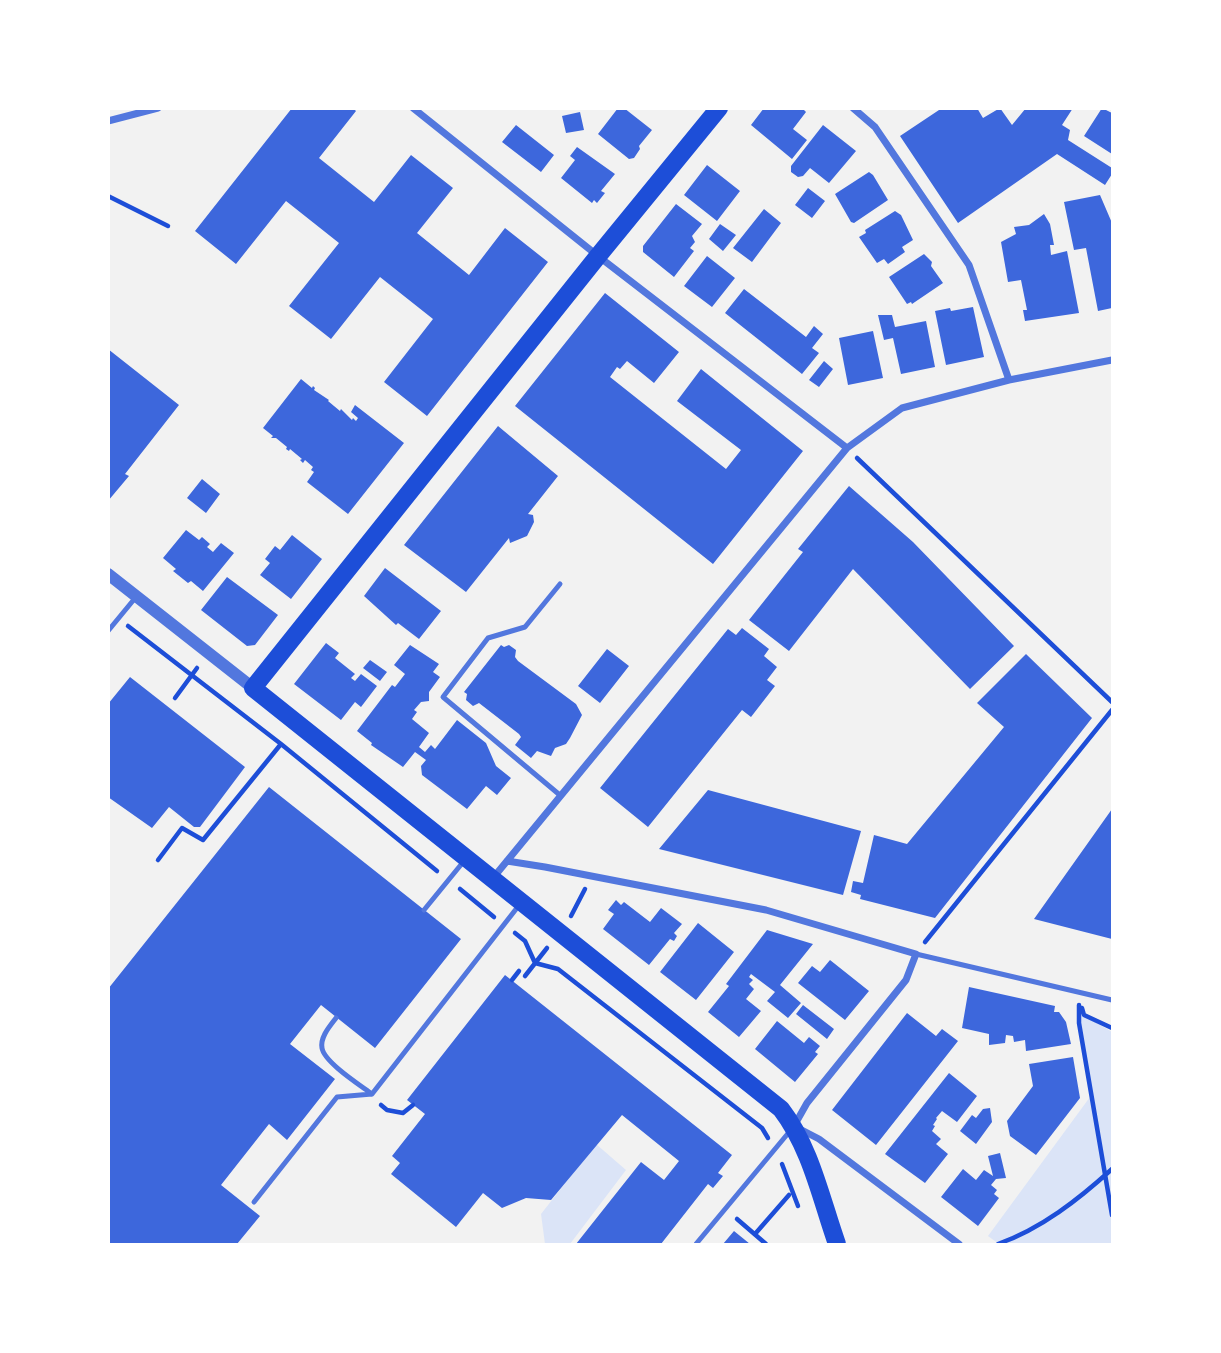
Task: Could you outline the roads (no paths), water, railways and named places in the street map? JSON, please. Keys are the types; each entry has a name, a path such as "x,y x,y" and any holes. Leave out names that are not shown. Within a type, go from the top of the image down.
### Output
{"main road":[{"path":"719,108 253,688 769,1098 794,1126 837,1244"}],"street":[{"path":"108,121 158,108"},
{"path":"413,108 598,256 847,448"},
{"path":"853,108 874,127 969,265 1009,380"},
{"path":"492,878 847,448 902,408 1009,380 1112,360"},
{"path":"108,574 253,688"},
{"path":"507,861 766,910 916,954 906,980 807,1103 794,1126 819,1139 959,1244"}],"lane":[{"path":"560,584 525,627 488,638 443,696 561,796"},
{"path":"108,631 136,597"},
{"path":"424,910 467,858"},
{"path":"254,1202 337,1097 372,1094 522,902"},
{"path":"916,954 1112,1000"},
{"path":"336,1018 324,1035 321,1047 326,1058 372,1094"},
{"path":"696,1244 794,1126"}]}
